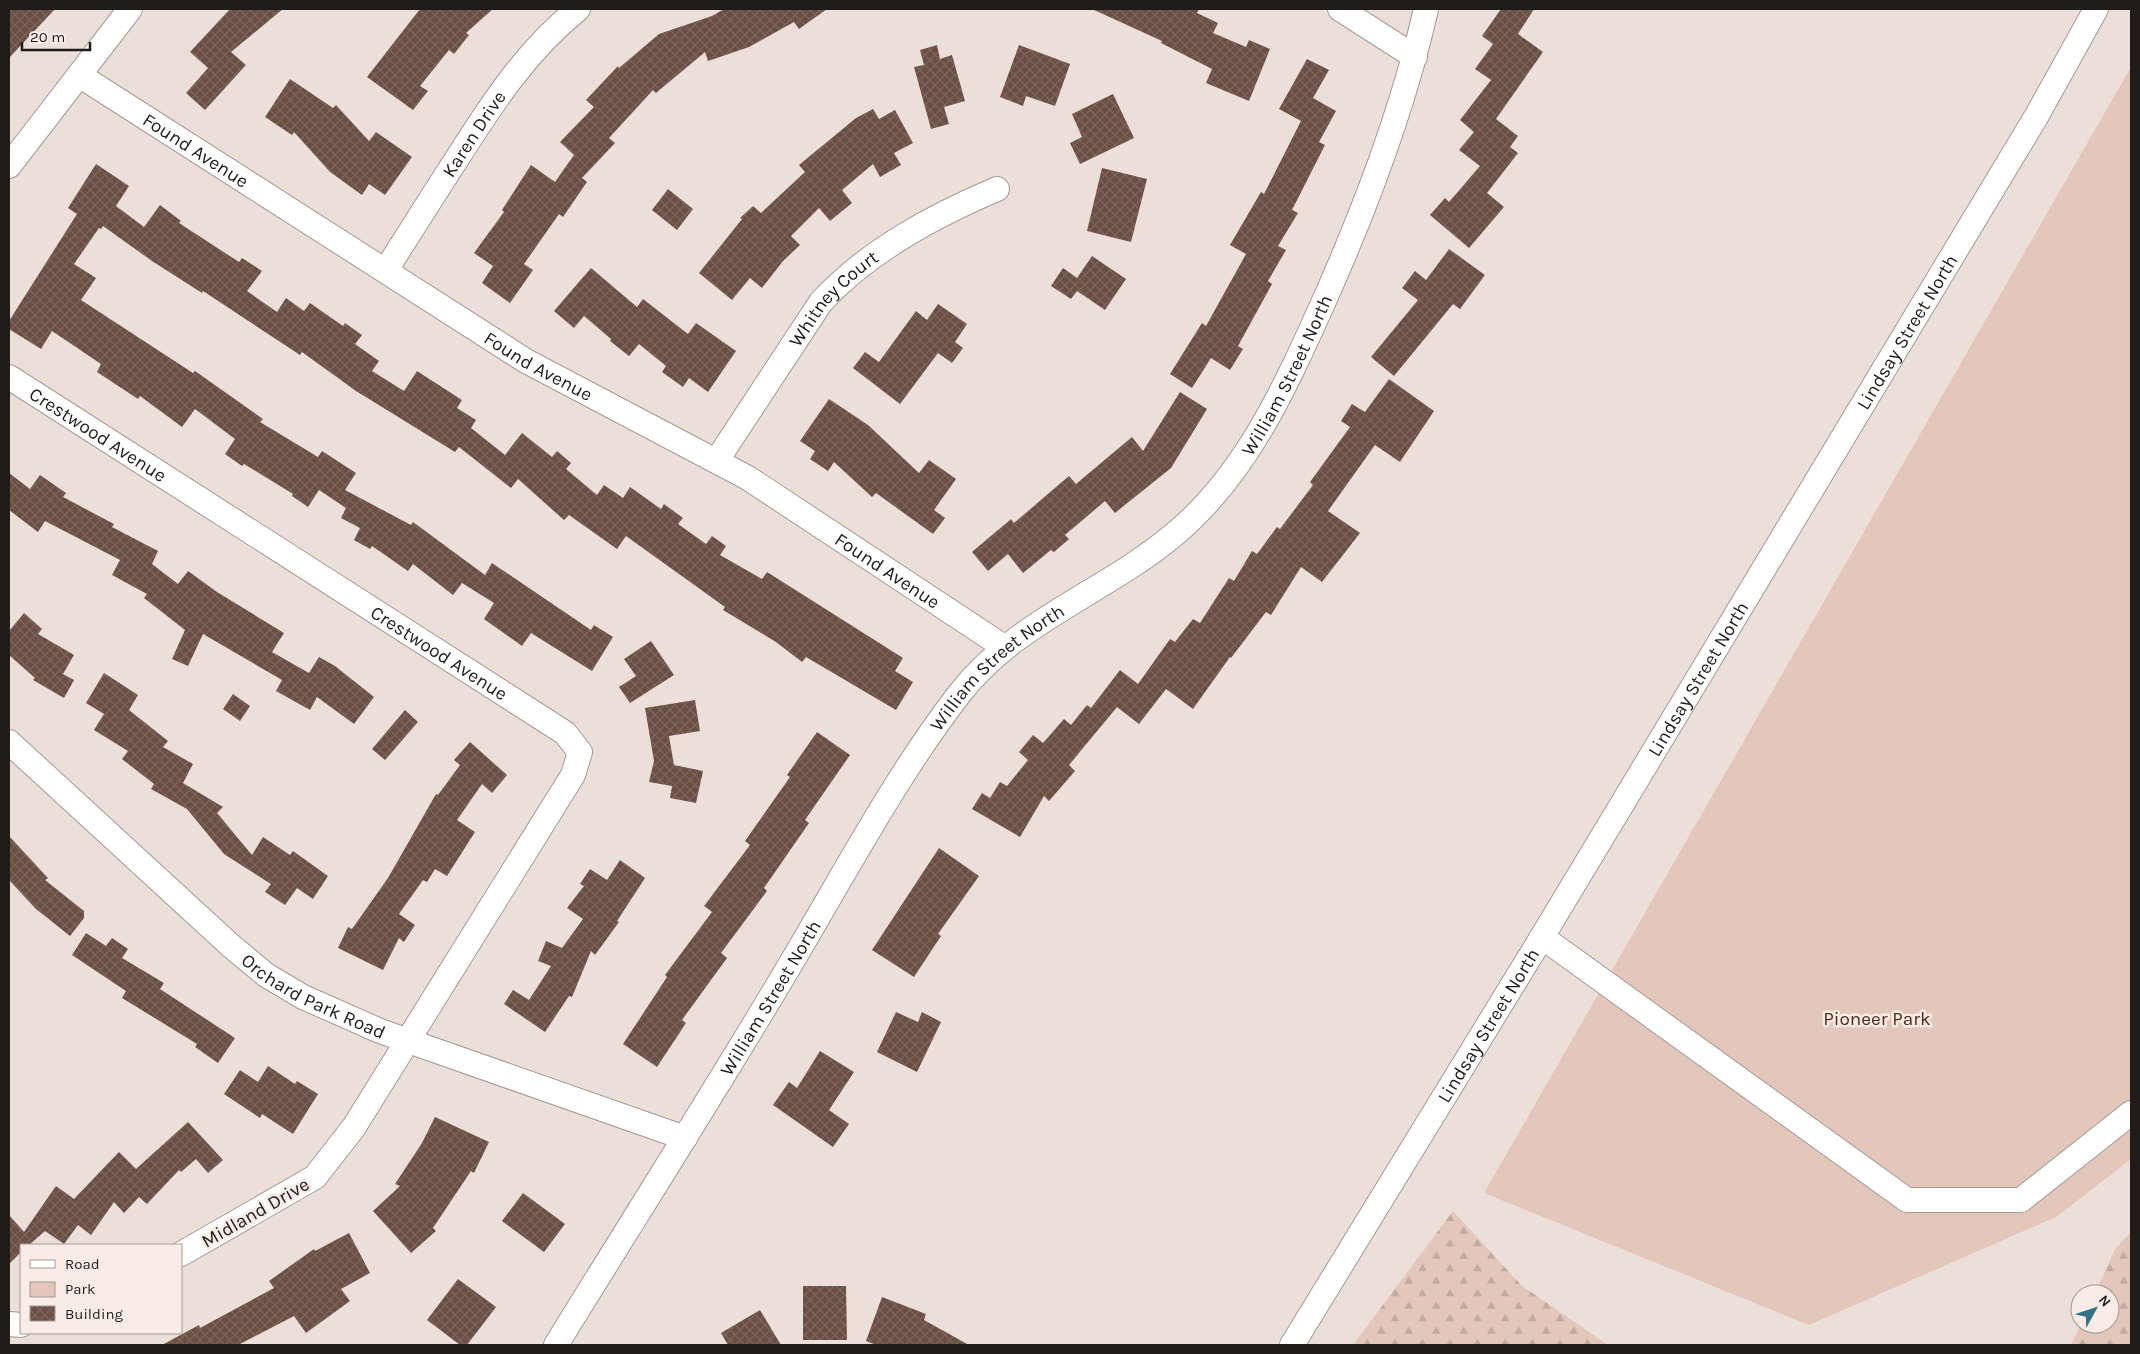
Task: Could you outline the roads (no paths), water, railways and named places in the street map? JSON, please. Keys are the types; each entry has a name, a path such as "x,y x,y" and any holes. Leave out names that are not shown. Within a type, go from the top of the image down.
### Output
{"street":[{"path":"9,166 130,9"},
{"name":"Karen Drive","path":"386,270 496,98 524,61 555,27 578,9"},
{"path":"1340,9 1415,57"},
{"name":"William Street North","path":"556,1345 685,1138 910,764 962,690 1004,647 1144,558 1200,512 1224,484 1266,423 1291,374 1350,243 1369,195 1415,57 1426,9"},
{"name":"Lindsay Street North","path":"1292,1345 1542,938 2031,126 2096,9"},
{"name":"Found Avenue","path":"78,75 538,368 717,460 1004,647"},
{"name":"Whitney Court","path":"717,460 821,302 842,280 869,260 948,210 997,189"},
{"name":"Crestwood Avenue","path":"9,377 564,733 580,752 573,775 408,1041"},
{"name":"Orchard Park Road","path":"9,742 230,945 266,975 303,997 408,1041 685,1138"},
{"path":"1542,938 1907,1200 2021,1200 2131,1113"},
{"name":"Midland Drive","path":"182,1253 315,1177 354,1127 408,1041"}],"park label":[{"name":"Pioneer Park","path":"1877,1018"}]}
